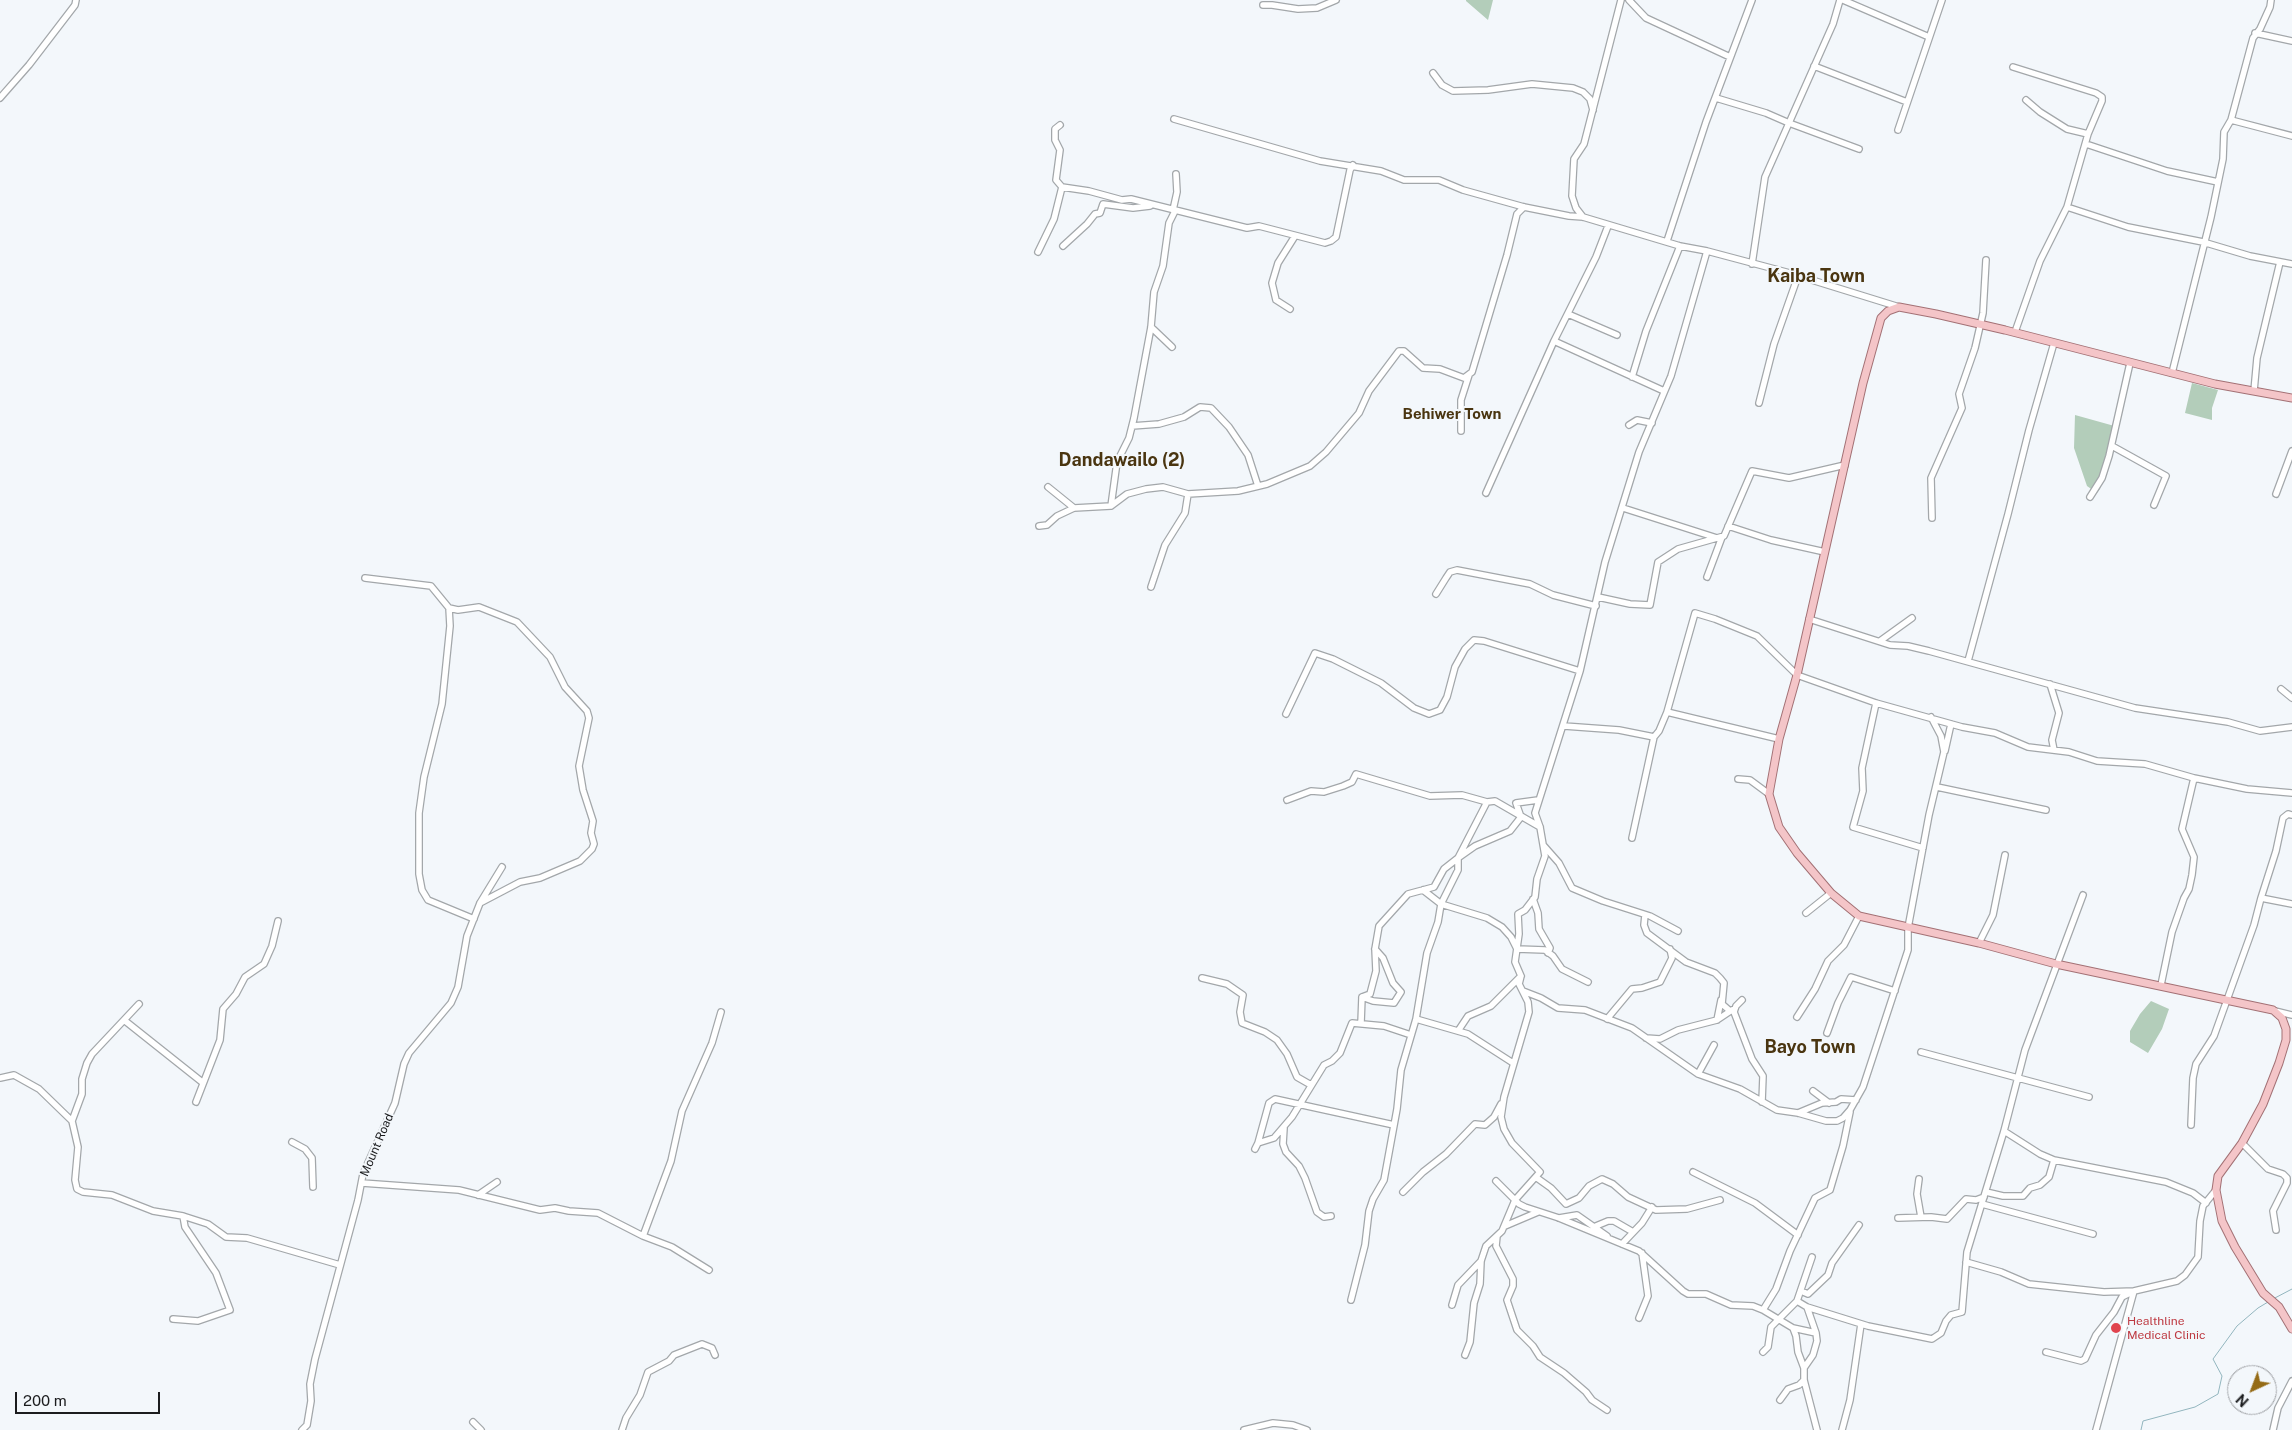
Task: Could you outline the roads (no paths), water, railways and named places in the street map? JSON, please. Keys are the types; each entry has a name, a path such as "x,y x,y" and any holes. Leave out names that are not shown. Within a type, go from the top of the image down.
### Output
{"main road":[{"path":"2292,398 2254,392 2130,363 2015,332 1899,307 1888,311 1881,318 1863,383 1797,675 1779,739 1769,794 1774,816 1779,827 1804,861 1831,893 1859,916 1979,943 2056,964 2273,1010 2282,1018 2286,1029 2286,1040 2263,1104 2242,1143 2218,1176 2216,1190 2222,1221 2235,1247 2264,1294 2279,1307 2292,1329"}],"street":[{"path":"0,98 29,65 76,0"},
{"path":"1263,6 1272,5 1298,10 1317,8 1336,0"},
{"path":"1583,218 1576,208 1572,196 1571,180 1574,160 1584,144 1621,0"},
{"path":"1629,0 1646,18 1730,57"},
{"path":"1667,241 1706,122 1752,0"},
{"path":"1752,264 1765,177 1842,0 1929,37"},
{"path":"1898,130 1942,0"},
{"path":"2172,373 2223,159 2224,132 2231,120 2255,32 2260,29 2270,7 2271,0"},
{"path":"2255,32 2292,41"},
{"path":"1814,66 1907,102"},
{"path":"2012,67 2102,96 2102,101 2088,134 2067,206 2040,261 2015,332"},
{"path":"1433,74 1442,85 1453,91 1488,90 1532,84 1573,88 1583,92 1590,100 1593,110"},
{"path":"1716,98 1859,149"},
{"path":"2026,100 2040,112 2067,129 2088,134"},
{"path":"1174,119 1320,161 1354,165 1381,171 1404,180 1439,180 1463,190 1524,207 1583,218 1680,246 1707,250 1899,307"},
{"path":"2231,120 2292,136"},
{"path":"1060,126 1055,130 1055,140 1060,150 1056,180 1062,188"},
{"path":"2086,144 2167,171 2218,182"},
{"path":"1062,188 1072,187 1122,200 1131,199 1247,228 1259,226 1325,243 1332,241 1336,237 1350,170 1354,165"},
{"path":"1110,506 1117,462 1132,426 1151,327 1154,292 1163,266 1169,223 1174,210 1177,192 1176,174"},
{"path":"1038,252 1054,219 1062,188"},
{"path":"1063,246 1095,214 1100,213 1103,204 1133,208 1155,206"},
{"path":"2067,206 2128,226 2204,242 2250,256 2292,264"},
{"path":"1461,431 1461,400 1479,353 1517,214 1524,207"},
{"path":"1486,493 1554,341 1596,257 1608,226"},
{"path":"1290,309 1276,300 1272,284 1278,263 1295,236"},
{"path":"1632,377 1646,330 1680,246"},
{"path":"1465,1355 1470,1342 1474,1303 1480,1284 1481,1262 1486,1246 1498,1236 1505,1226 1515,1200 1536,1178 1540,1170 1512,1143 1500,1117 1513,1063 1529,1012 1528,1002 1520,984 1521,976 1515,962 1518,914 1525,910 1533,899 1537,879 1545,856 1540,827 1535,812 1580,671 1605,562 1639,452 1671,376 1707,250"},
{"path":"1932,518 1931,478 1962,408 1959,394 1975,348 1980,325 1985,292 1986,260"},
{"path":"2254,392 2257,358 2280,262"},
{"path":"1759,403 1774,344 1798,276"},
{"path":"1568,314 1617,334"},
{"path":"1151,327 1172,347"},
{"path":"1554,341 1664,391"},
{"path":"1968,661 2054,343"},
{"path":"1039,526 1047,525 1057,516 1074,508 1110,506 1127,494 1146,488 1163,487 1188,494 1238,491 1258,486 1310,466 1326,452 1359,413 1369,391 1399,351 1404,351 1423,368 1440,369 1464,378 1469,375"},
{"path":"2090,497 2102,478 2112,446 2130,363"},
{"path":"1132,426 1159,424 1184,417 1200,407 1211,408 1229,427 1248,455 1258,486"},
{"path":"1630,425 1637,420 1652,423"},
{"path":"2112,446 2166,476 2154,505"},
{"path":"2276,494 2292,451"},
{"path":"1708,576 1719,538 1728,526 1752,471 1790,478 1846,465"},
{"path":"1048,487 1074,508"},
{"path":"1151,587 1165,545 1186,513 1188,494"},
{"path":"1623,508 1719,538"},
{"path":"1728,526 1771,540 1825,552"},
{"path":"1598,597 1648,607 1651,603 1658,562 1678,549 1719,538"},
{"path":"1436,594 1446,578 1457,570 1530,584 1553,595 1596,606"},
{"path":"365,578 431,586 449,608 450,626 442,704 424,777 419,813 419,874 422,890 428,900 474,919"},
{"path":"449,608 458,610 479,606 517,622 550,657 565,687 586,711 589,718 579,766 583,790 594,821 592,833 594,844 592,849 580,860 540,878 520,882 480,903"},
{"path":"1632,838 1654,738 1667,712 1695,613 1757,636 1797,675 1876,703 1951,724 1996,733 2028,747 2054,750 2088,757 2097,761 2145,764 2194,778 2246,789 2292,793"},
{"path":"1880,641 1912,618"},
{"path":"1809,619 1890,645 1908,646 1968,661 2135,708 2228,722 2260,731 2292,727"},
{"path":"1286,714 1315,653 1333,659 1382,683 1414,708 1429,714 1440,710 1455,667 1465,649 1474,640 1484,641 1580,671"},
{"path":"2050,684 2059,713 2052,740 2054,750"},
{"path":"2280,689 2292,698"},
{"path":"1876,703 1862,768 1864,791 1853,827 1923,848"},
{"path":"1667,712 1779,739"},
{"path":"1931,717 1940,736 1944,752"},
{"path":"1523,991 1541,998 1558,1008 1585,1010 1632,1028 1698,1074 1748,1094 1777,1110 1798,1113 1826,1121 1837,1121 1850,1110 1863,1087 1908,950 1908,928 1923,848 1951,724"},
{"path":"1564,726 1619,730 1654,738"},
{"path":"1287,800 1311,790 1324,792 1343,786 1352,782 1356,774 1430,796 1462,795 1487,802 1495,801 1521,818 1540,827"},
{"path":"2161,985 2172,932 2189,889 2194,863 2190,845 2184,838 2182,829 2194,778"},
{"path":"1738,779 1756,782 1769,794"},
{"path":"1937,787 2046,810"},
{"path":"1521,818 1516,803 1538,800"},
{"path":"1352,1300 1365,1245 1369,1211 1384,1180 1401,1070 1416,1019 1427,953 1441,904 1458,870 1458,858 1487,802"},
{"path":"2191,1125 2193,1078 2196,1064 2214,1036 2228,1000 2254,925 2276,851 2283,818 2288,814 2292,816"},
{"path":"1362,997 1370,994 1376,971 1375,949 1379,926 1408,894 1434,887 1444,869 1476,846 1510,830 1521,818"},
{"path":"1544,846 1559,863 1572,888 1645,915 1678,931"},
{"path":"1979,943 1993,915 2005,854"},
{"name":"Mount Road","path":"302,1430 307,1425 311,1401 310,1384 315,1359 363,1174 395,1103 404,1064 409,1053 451,1004 458,987 467,936 480,903 502,867"},
{"path":"1423,890 1441,904 1494,922 1508,933 1517,949"},
{"path":"1806,913 1831,893"},
{"path":"1797,1301 1807,1307 1862,1324 1932,1340 1941,1333 1951,1315 1962,1312 1966,1262 2004,1131 2028,1037 2083,895"},
{"path":"2261,898 2292,904"},
{"path":"1533,899 1539,916 1539,928 1550,948 1548,952"},
{"path":"1645,915 1644,925 1647,933 1686,962 1715,973 1724,983 1717,1020"},
{"path":"1797,1017 1815,989 1828,961 1844,945 1859,916"},
{"path":"196,1102 202,1082 220,1040 223,1010 236,994 244,977 264,964 272,946 278,922"},
{"path":"1517,949 1536,948 1548,952 1562,969 1588,982"},
{"path":"1362,997 1372,1001 1394,1003 1401,992 1393,983 1383,958 1375,949"},
{"path":"1608,1019 1632,989 1660,982 1672,958 1670,949"},
{"path":"1458,1031 1468,1016 1491,1006 1521,976"},
{"path":"1202,978 1226,984 1243,995 1240,1012 1242,1023 1265,1032 1277,1040 1287,1054 1296,1077 1311,1085"},
{"path":"1827,1034 1838,1004 1851,978 1895,991"},
{"path":"1361,1023 1362,997"},
{"path":"1722,999 1722,1004 1730,1011"},
{"path":"1644,1038 1660,1039 1678,1030 1717,1020 1742,1000"},
{"path":"139,1004 92,1054 87,1063 82,1079 82,1094 72,1121 78,1148 75,1180 77,1189 83,1192 112,1195 153,1211 182,1216 208,1224 226,1237 247,1238 340,1265"},
{"path":"1736,1006 1735,1016 1744,1040 1763,1076 1762,1102"},
{"path":"2273,1010 2292,1015"},
{"path":"643,1236 671,1161 682,1111 712,1043 721,1012"},
{"path":"1416,1019 1468,1034 1513,1063"},
{"path":"124,1020 202,1082"},
{"path":"1258,1143 1274,1138 1284,1128 1301,1105 1324,1065 1332,1061 1340,1052 1352,1023 1384,1026 1411,1035"},
{"path":"1698,1074 1714,1045"},
{"path":"1921,1052 2089,1097"},
{"path":"0,1078 14,1075 38,1089 72,1121"},
{"path":"1748,1094 1763,1088"},
{"path":"1813,1091 1828,1103"},
{"path":"1403,1192 1422,1172 1446,1154 1476,1124 1485,1125 1494,1117 1504,1097"},
{"path":"1255,1149 1270,1103 1275,1099 1394,1125"},
{"path":"1798,1113 1815,1105 1841,1099 1856,1100"},
{"path":"1763,1310 1776,1289 1815,1198 1830,1190 1843,1146 1850,1110"},
{"path":"1284,1128 1283,1144 1286,1152 1299,1166 1317,1212 1324,1217 1331,1216"},
{"path":"2004,1131 2040,1154 2054,1160 2166,1182 2193,1194 2206,1203"},
{"path":"292,1142 305,1149 312,1158 313,1187"},
{"path":"2242,1143 2268,1169 2287,1178 2288,1183 2273,1211 2276,1230"},
{"path":"1898,1218 1947,1219 1966,1199 1976,1200 2002,1196 2023,1196 2030,1188 2040,1185 2049,1177 2054,1160"},
{"path":"1693,1172 1755,1203 1798,1235"},
{"path":"1536,1178 1551,1188 1566,1204 1579,1198 1589,1186 1602,1179 1613,1184 1628,1197 1656,1210 1687,1209 1720,1200"},
{"path":"1919,1179 1917,1194 1920,1217"},
{"path":"1496,1181 1515,1200 1538,1212 1559,1218 1642,1253 1688,1294 1706,1294 1725,1303 1753,1306 1792,1328 1816,1333"},
{"path":"478,1195 497,1182"},
{"path":"362,1183 432,1188 478,1195 540,1210 554,1208 598,1213 643,1236 672,1247 709,1270"},
{"path":"2046,1352 2082,1361 2085,1359 2096,1335 2114,1312 2122,1298 2134,1292 2177,1281 2198,1257 2200,1221 2206,1203 2216,1190"},
{"path":"1984,1198 2093,1234"},
{"path":"1622,1244 1642,1222 1652,1207"},
{"path":"1505,1226 1538,1212"},
{"path":"1559,1218 1577,1215 1596,1226 1613,1240"},
{"path":"173,1319 198,1321 230,1310 216,1273 184,1227 182,1216"},
{"path":"1596,1226 1608,1221 1614,1221 1633,1232"},
{"path":"1802,1291 1808,1294 1828,1275 1832,1263 1859,1225"},
{"path":"1498,1236 1496,1246 1513,1279 1513,1286 1507,1300 1517,1330 1533,1346 1540,1357 1564,1373 1586,1392 1592,1400 1607,1410"},
{"path":"1639,1318 1648,1296 1642,1253"},
{"path":"1763,1352 1768,1346 1771,1327 1797,1301 1802,1291 1812,1257"},
{"path":"1452,1305 1458,1285 1481,1262"},
{"path":"1966,1262 2001,1272 2029,1284 2104,1292 2134,1292"},
{"path":"2096,1430 2134,1292"},
{"path":"1804,1368 1813,1355 1817,1341 1807,1307"},
{"path":"1842,1430 1850,1400 1862,1324"},
{"path":"1792,1328 1796,1336 1798,1352 1804,1368 1804,1380 1817,1430"},
{"path":"622,1430 626,1418 640,1395 648,1372 692,1346 702,1344 712,1348 715,1355"},
{"path":"1780,1400 1788,1390 1798,1386 1804,1380"},
{"path":"2273,1430 2278,1408 2292,1381"},
{"path":"473,1422 481,1430"},
{"path":"1244,1430 1272,1424 1308,1430"}],"waterway":[{"path":"2273,1299 2292,1289"},
{"path":"2141,1430 2143,1421 2195,1407 2218,1394 2222,1376 2213,1359 2237,1326 2268,1302"}],"place":[{"name":"Healthline Medical Clinic","path":"2116,1328"}],"district":[{"name":"Kaiba Town","path":"1816,276"},
{"name":"Behiwer Town","path":"1452,414"},
{"name":"Dandawailo (2)","path":"1122,460"},
{"name":"Bayo Town","path":"1810,1047"}]}
